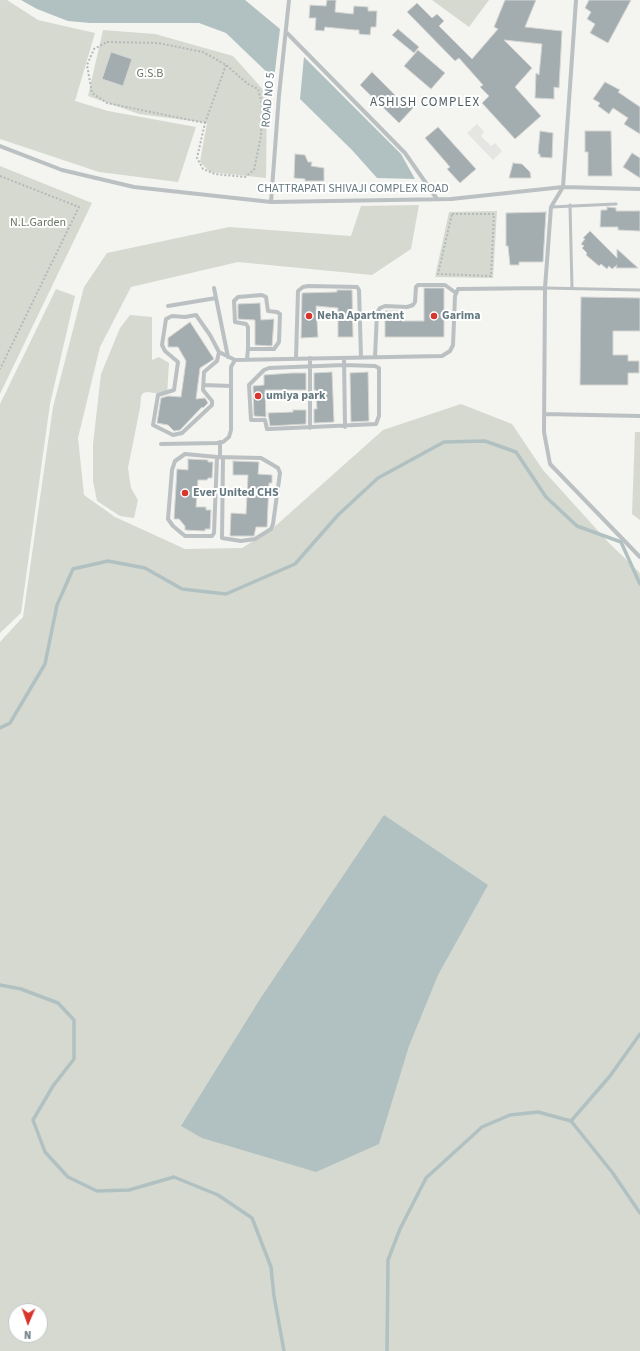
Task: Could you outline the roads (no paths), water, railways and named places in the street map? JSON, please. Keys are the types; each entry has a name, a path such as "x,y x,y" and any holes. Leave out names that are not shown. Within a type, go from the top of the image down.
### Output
{"street":[{"name":"ROAD NO 5","path":"271,202 279,95 287,33 289,0"},
{"path":"576,0 563,188 551,207 545,288 544,432 550,464 640,557"},
{"path":"287,33 405,152 437,199"},
{"name":"CHATTRAPATI SHIVAJI COMPLEX ROAD","path":"0,146 62,170 134,187 271,202 370,199 451,199 563,188 640,189"},
{"path":"375,357 377,313 380,308 385,306 407,307 413,305 415,302 416,287 418,285 445,285 456,293"},
{"path":"296,358 298,291 303,287 308,286 357,287 359,290 360,358"},
{"path":"214,288 228,356"},
{"path":"219,352 217,361 204,372 203,390 212,401 211,407 182,433 173,435 153,425 158,395 174,390 178,362 165,351 162,345 166,319 172,316 185,317 196,315 210,335 219,352 235,360 442,356 450,351 453,345 456,293 458,289 545,288"},
{"path":"247,359 248,327 246,324 235,322 234,301 238,297 262,295 266,297 268,311 277,312 280,314 279,342 274,349 248,349"},
{"path":"168,306 216,298"},
{"path":"310,358 310,428"},
{"path":"344,358 345,427"},
{"path":"161,444 220,442 229,437 231,430 231,367 235,360"},
{"path":"310,366 375,366 379,368 378,421 376,424 345,427 270,430 267,429 265,420 250,420 249,385 264,370 269,368 310,366"},
{"path":"204,386 231,386"},
{"path":"544,414 640,416"},
{"path":"220,442 220,457 222,538 241,541 255,539 271,529 273,524 280,473 278,468 261,458 220,457 184,454 173,465 168,519 173,526 185,536 212,536 214,533 220,457"}],"lane":[{"path":"551,207 616,204"},
{"path":"570,205 572,289"},
{"path":"545,288 640,290"}],"waterway":[{"path":"0,728 10,723 45,664 57,605 73,569 108,561 145,568 182,589 226,594 295,564 338,515 378,478 444,442 485,441 516,452 546,497 577,526 621,542 640,584"},
{"path":"0,985 21,989 58,1003 74,1020 74,1059 53,1086 33,1120 45,1152 68,1177 97,1191 129,1190 174,1177 218,1195 252,1218 271,1267 274,1296 284,1351"},
{"path":"640,1034 610,1076 571,1121 612,1172 640,1213"},
{"path":"387,1351 388,1260 400,1229 426,1178 482,1127 510,1115 538,1112 571,1121"}],"place":[{"name":"Neha Apartment","path":"309,316"},
{"name":"Garima","path":"434,316"},
{"name":"umiya park","path":"258,396"},
{"name":"Ever United CHS","path":"185,493"}],"district":[{"name":"ASHISH COMPLEX","path":"425,103"}],"park label":[{"name":"G.S.B","path":"150,74"},
{"name":"N.L.Garden","path":"38,223"}]}
